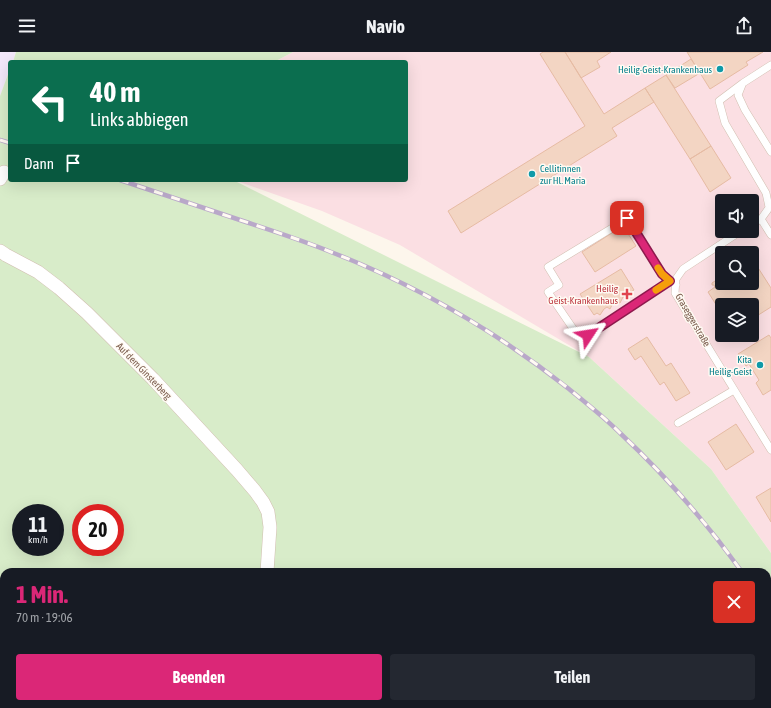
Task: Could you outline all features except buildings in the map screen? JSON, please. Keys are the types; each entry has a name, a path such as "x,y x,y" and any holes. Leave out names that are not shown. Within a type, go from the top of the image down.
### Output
{"street":[{"name":"Auf dem Ginsterberg","path":"0,251 38,272 59,288 87,313 153,379 237,470 263,502 268,512 270,527 267,568"}],"lane":[{"path":"771,65 719,101 725,123 766,193 770,206 761,219 771,235"},
{"path":"743,83 738,95 745,110 771,152"},
{"path":"627,218 662,274 673,283 588,335 580,334 574,330 548,292 559,285 548,267 627,218"},
{"name":"Graseggerstraße","path":"730,238 683,268 673,283 675,293 771,450"},
{"path":"678,423 734,390"}],"shaded area":[{"path":"0,52 16,52 14,60 8,60 8,74 0,96"},
{"name":"Heilig Geist-Krankenhaus","path":"293,52 771,52 771,553 711,469 589,357 400,245 322,211 240,182 408,182 408,60 278,60"}],"green space":[{"path":"16,52 293,52 278,60 14,60"},
{"path":"8,74 8,182 237,182 589,357 711,469 771,553 771,568 272,568 277,527 273,509 254,495 266,518 263,568 0,568 0,96"}],"railway":[{"path":"0,140 8,142"},
{"path":"126,182 280,233 363,265 425,295 484,329 542,368 614,427 653,465 714,535 739,568"}],"slow traffic":[{"path":"656,290 670,281 658,268"}],"place":[{"name":"Heilig-Geist-Krankenhaus","path":"720,69"},
{"name":"Cellitinnen zur Hl. Maria","path":"532,174"},
{"name":"Heilig Geist-Krankenhaus","path":"627,294"},
{"name":"Kita Heilig-Geist","path":"760,365"}],"route":[{"path":"588,335 670,281 662,274 627,218"}]}
